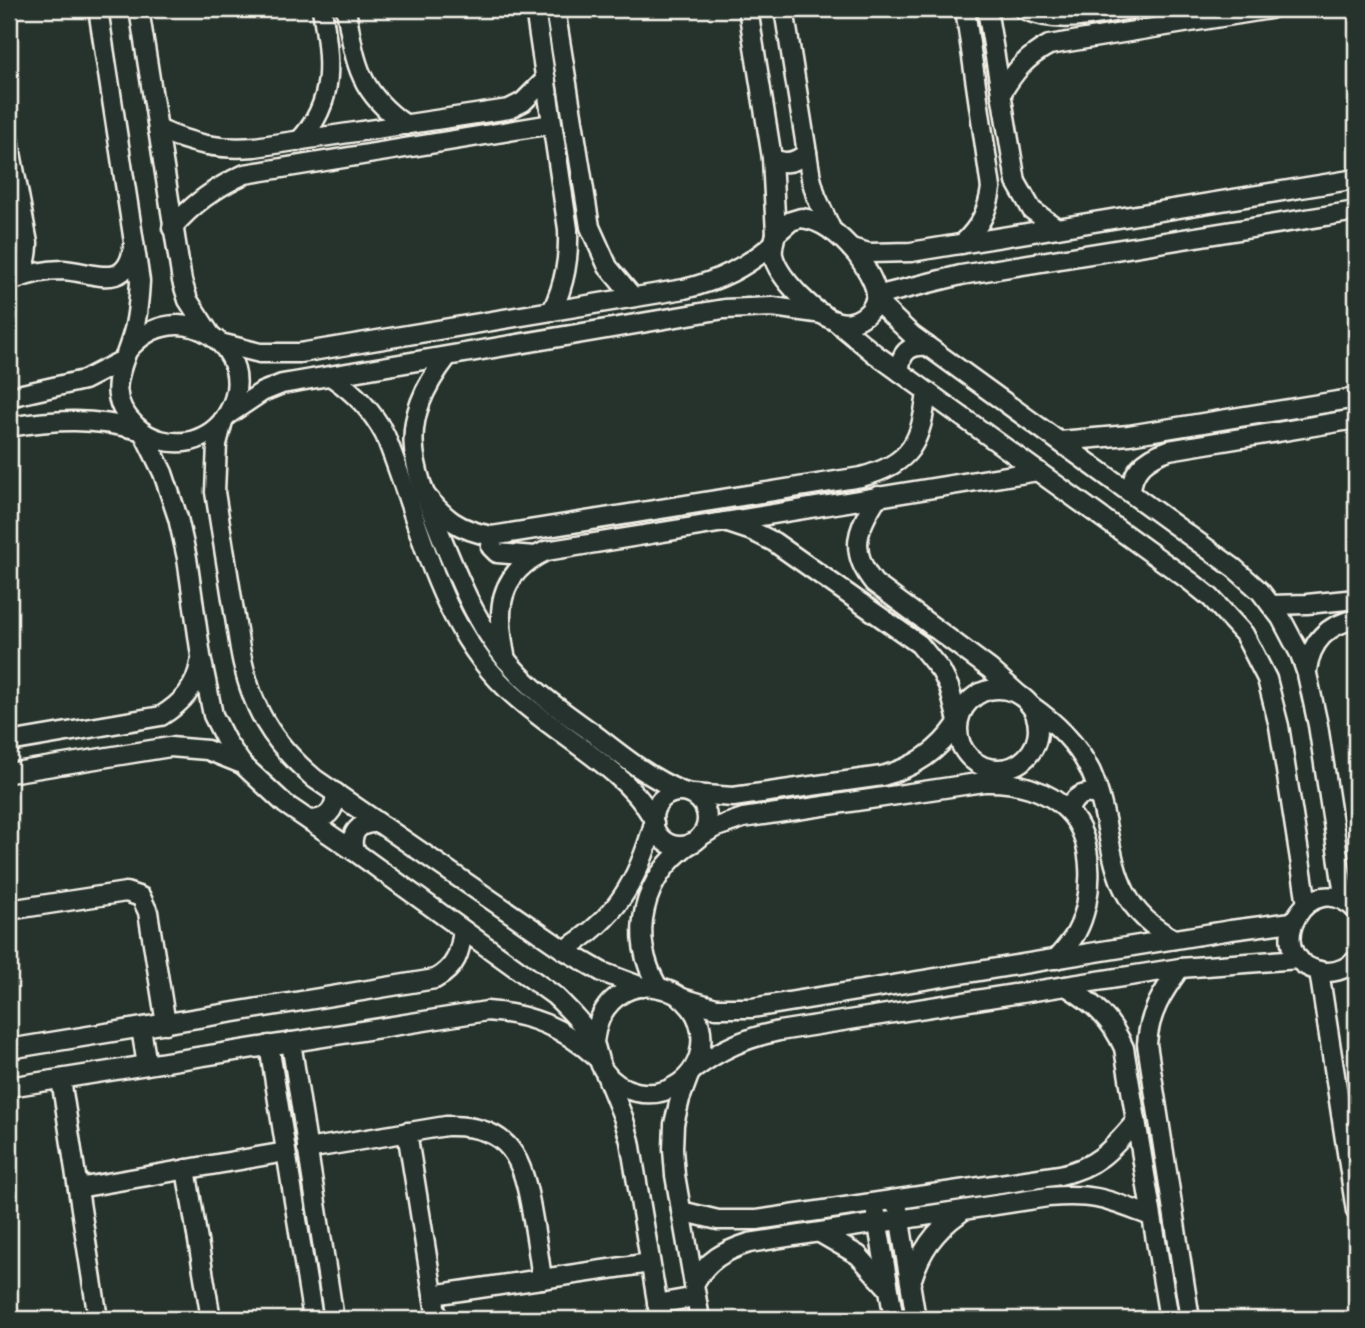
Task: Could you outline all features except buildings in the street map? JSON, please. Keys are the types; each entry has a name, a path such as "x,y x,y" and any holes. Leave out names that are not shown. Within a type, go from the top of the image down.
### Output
{"street":[{"path":"98,9 140,281 137,316 118,373 119,399 124,411 141,431 163,473 178,518 213,715 242,764 285,804 555,996 582,1026 598,1057 630,1141 658,1312 695,1290 710,1261 734,1248 1073,1195 1105,1198 1151,1216"},
{"path":"139,9 182,281 188,300 228,354 236,379 232,405 224,419 217,444 215,492 244,674 264,722 295,763 377,823 564,950 601,972 707,1006 735,1010 775,1005 1293,922"},
{"path":"285,166 278,153 311,128 321,109 330,70 322,9"},
{"path":"346,9 364,83 375,100 389,114 406,125"},
{"path":"535,9 568,229 566,274 552,311"},
{"path":"555,9 590,227 608,267 633,297"},
{"path":"748,9 772,158 773,254 782,274 801,296 900,372 1190,581 1211,598 1244,634 1267,678 1277,716 1307,904"},
{"path":"785,9 816,196 832,231"},
{"path":"961,275 952,258 959,244 974,233 983,219 991,188 965,9"},
{"path":"987,9 1016,182 1023,197 1038,215 1057,228"},
{"path":"1023,9 1044,16 1063,18 1130,9"},
{"path":"1001,94 1021,64 1049,45 1270,9"},
{"path":"1063,18 1058,30 1065,42"},
{"path":"328,50 340,55 353,46"},
{"path":"158,130 205,147 230,149 290,142 509,108 523,102 546,79"},
{"path":"172,228 198,201 245,174 552,124"},
{"path":"9,142 28,243 28,256 16,278 9,281"},
{"path":"772,158 785,163 793,162 807,152"},
{"path":"989,168 996,173 1005,173 1013,164"},
{"path":"851,248 869,253 890,253 959,244 1356,179"},
{"path":"875,298 961,275 1356,211"},
{"path":"9,397 84,380 125,355 147,332 172,324 198,328 215,339 260,353 280,354 320,350 684,289 717,280 736,271 791,221 811,219 832,231 851,248 870,277 875,298 927,346 1234,569 1271,605 1291,636 1307,674 1350,906"},
{"path":"568,229 580,231 590,227"},
{"path":"9,281 30,274 57,270 114,276 127,266 134,244"},
{"path":"717,280 725,293 724,309"},
{"path":"9,427 68,419 105,422 141,431 166,442 191,441 203,436 243,403 282,384 724,309 773,307 849,323 868,313 875,298"},
{"path":"900,372 900,363 909,348 927,346"},
{"path":"320,350 319,365 329,377 348,388 376,418 393,454 439,588 474,651 506,689 632,789 654,820 661,838 676,845 697,839 708,818 705,808 688,793 657,780 623,756 536,690 506,660 474,612 424,492 412,451 408,446 402,445 396,448 393,454"},
{"path":"412,451 417,410 424,391 447,357"},
{"path":"424,492 452,523 471,532 492,536 848,480 888,469 903,459 922,429 927,392"},
{"path":"1060,441 1153,430 1356,398"},
{"path":"1131,493 1131,480 1138,469 1159,453 1356,419"},
{"path":"1153,430 1148,436 1147,444 1152,451 1159,453"},
{"path":"888,469 897,481 862,523 858,536 860,561 866,573 874,583 990,669 1066,734 1081,753 1091,774 1124,892 1144,920 1174,939"},
{"path":"506,660 500,615 502,596 515,573 535,556 557,548 1038,471"},
{"path":"722,522 752,531 774,542 919,644 941,671 949,687 958,722 958,738 964,751 986,768 1017,784 1036,790 1069,812 1085,846 1090,869 1089,891 1076,935 1056,959"},
{"path":"492,536 490,543 497,553 535,556"},
{"path":"1271,605 1351,600"},
{"path":"1351,600 1338,610 1343,620 1352,620"},
{"path":"1307,674 1310,653 1316,642 1325,633 1352,620"},
{"path":"9,742 161,716 177,706 190,692 198,675 201,656"},
{"path":"564,950 592,932 615,908 636,874 654,820 655,809 666,796 688,793 733,797 882,776 918,764 934,752 947,739 964,707 975,696 989,690 1004,690 1024,700 1037,725 1034,746 1026,758 1014,766 995,773 743,818 714,828 697,839 674,857 659,876 645,910 641,930 642,950 650,987"},
{"path":"9,773 170,747 207,750 242,764"},
{"path":"309,820 320,820 330,814 336,793"},
{"path":"1069,812 1074,800 1079,796 1098,796"},
{"path":"354,851 352,842 359,826 368,822 377,823"},
{"path":"9,910 126,892 141,897 148,912 166,1024"},
{"path":"1299,959 1290,938 1293,922 1307,904 1329,897 1350,906"},
{"path":"9,1049 435,979 453,966 459,956 463,930"},
{"path":"9,1087 487,1011 535,1018 558,1028 598,1057 615,1083 630,1091 646,1094 662,1092 676,1086 691,1072 731,1045 752,1036 779,1031 1180,968 1299,959 1319,971 1342,970 1356,963"},
{"path":"1066,986 1101,1010 1124,1048 1168,1318 1189,1316 1147,1044 1154,1009 1180,968"},
{"path":"1319,971 1356,1211"},
{"path":"598,1057 596,1026 607,1005 626,991 650,987"},
{"path":"680,997 690,1006 701,1031 702,1044 699,1058 680,1099 674,1124 673,1149 700,1319"},
{"path":"775,1005 771,1016 779,1031"},
{"path":"141,1028 147,1065"},
{"path":"291,1042 334,1319"},
{"path":"1124,1048 1132,1044 1147,1044"},
{"path":"269,1045 313,1319"},
{"path":"61,1079 98,1319"},
{"path":"681,1211 718,1220 737,1221 1070,1173 1100,1160 1136,1121"},
{"path":"307,1149 464,1125 481,1129 498,1138 521,1164 527,1182 542,1279"},
{"path":"407,1132 437,1319"},
{"path":"78,1188 286,1152"},
{"path":"186,1169 211,1319"},
{"path":"1070,1173 1077,1182 1073,1195"},
{"path":"896,1199 916,1319"},
{"path":"874,1203 894,1319"},
{"path":"910,1285 917,1262 929,1241 945,1224 964,1210"},
{"path":"820,1233 859,1255 888,1288"},
{"path":"433,1295 650,1263"}]}
